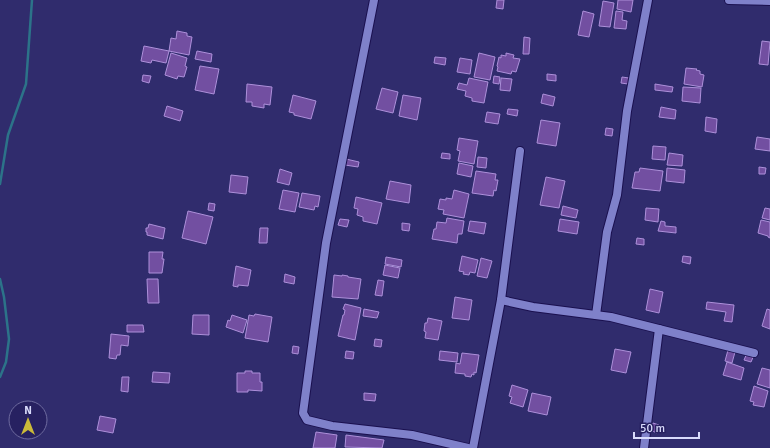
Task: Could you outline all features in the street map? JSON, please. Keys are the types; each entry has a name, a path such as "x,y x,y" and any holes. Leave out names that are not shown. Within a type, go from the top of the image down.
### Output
{"street":[{"path":"374,0 326,243 303,413 307,420 332,426 412,435 446,446 468,448"},
{"path":"596,315 607,232 617,195 627,110 648,0"},
{"path":"729,0 770,1"},
{"path":"474,448 501,300 520,151"},
{"path":"501,300 533,307 611,317 754,353"},
{"path":"644,448 659,329"}],"building":[{"path":"497,0 504,0 503,9 496,8"},
{"path":"618,0 633,0 631,12 617,9"},
{"path":"603,1 614,3 610,27 599,26"},
{"path":"583,11 594,14 589,37 578,35"},
{"path":"616,11 623,12 622,20 627,21 626,29 614,28"},
{"path":"177,31 187,33 187,36 192,37 189,55 169,51 171,38 176,39"},
{"path":"524,37 530,38 529,54 523,54"},
{"path":"762,41 770,42 768,65 759,64"},
{"path":"144,46 169,51 166,63 152,60 151,63 141,61"},
{"path":"197,51 212,54 211,62 195,59"},
{"path":"171,53 187,58 185,66 187,67 184,77 178,76 177,79 165,75"},
{"path":"479,53 495,57 490,80 474,77"},
{"path":"506,53 514,55 513,58 520,59 516,72 512,71 511,74 497,71 499,57 501,58 501,55 506,56"},
{"path":"435,57 446,58 445,65 434,63"},
{"path":"460,58 472,60 470,74 457,72"},
{"path":"200,66 219,69 214,94 195,90"},
{"path":"686,68 697,69 696,70 700,71 700,74 704,75 702,87 684,84"},
{"path":"547,74 556,75 556,81 547,80"},
{"path":"143,75 151,76 149,83 142,81"},
{"path":"494,76 500,77 499,84 493,83"},
{"path":"622,77 629,78 628,84 621,83"},
{"path":"469,78 488,82 484,103 472,101 472,98 465,96 466,91 457,89 459,83 467,85"},
{"path":"501,78 512,79 510,91 500,90"},
{"path":"247,84 272,87 270,105 264,104 264,108 252,106 252,102 246,102"},
{"path":"655,84 673,87 672,92 655,90"},
{"path":"683,87 701,88 700,103 682,101"},
{"path":"382,88 398,92 393,113 376,109"},
{"path":"543,94 555,97 553,106 541,103"},
{"path":"293,95 316,101 311,119 294,115 294,113 289,112"},
{"path":"403,95 421,98 417,120 399,116"},
{"path":"167,106 183,111 180,121 164,116"},
{"path":"661,107 676,110 675,119 659,117"},
{"path":"508,109 518,110 517,116 507,114"},
{"path":"487,112 500,114 498,124 485,122"},
{"path":"706,117 717,119 716,133 705,131"},
{"path":"541,120 560,123 556,146 537,143"},
{"path":"606,128 613,129 612,136 605,135"},
{"path":"757,137 770,139 770,151 755,149"},
{"path":"459,138 478,141 474,164 458,161 460,151 457,150"},
{"path":"653,146 666,147 665,160 652,159"},
{"path":"442,153 450,154 450,159 441,158"},
{"path":"669,153 683,155 682,166 667,165"},
{"path":"478,157 487,158 486,168 477,167"},
{"path":"346,159 359,162 358,167 345,165"},
{"path":"459,163 473,166 471,177 457,174"},
{"path":"759,167 766,168 765,174 759,174"},
{"path":"640,168 663,171 660,191 632,188 635,172 639,172"},
{"path":"667,168 685,170 684,183 666,181"},
{"path":"280,169 292,173 289,185 277,182"},
{"path":"476,171 496,174 495,180 498,180 496,191 494,190 493,196 472,193"},
{"path":"231,175 248,177 246,194 229,192"},
{"path":"546,177 565,181 559,208 540,205"},
{"path":"390,181 411,185 409,203 386,199"},
{"path":"283,190 299,193 295,212 279,209"},
{"path":"454,190 469,194 464,218 443,214 444,210 438,209 440,199 452,199"},
{"path":"302,193 320,196 318,207 315,206 314,210 299,207"},
{"path":"356,197 382,203 377,224 363,221 363,217 357,215 358,209 354,208"},
{"path":"209,203 215,204 214,211 208,210"},
{"path":"563,206 578,210 576,218 561,215"},
{"path":"646,208 659,209 658,222 645,220"},
{"path":"765,208 770,209 770,220 762,218"},
{"path":"188,211 213,217 206,244 182,238"},
{"path":"447,218 464,221 462,234 458,234 457,243 432,239 437,222 446,223"},
{"path":"340,219 349,220 347,227 338,225"},
{"path":"560,219 579,222 577,234 558,231"},
{"path":"761,220 770,222 770,238 758,233"},
{"path":"470,221 486,223 484,234 468,231"},
{"path":"661,221 665,222 665,226 676,227 676,233 658,231"},
{"path":"402,223 410,224 409,231 402,230"},
{"path":"149,224 165,228 163,239 147,235 146,228 148,228"},
{"path":"260,228 268,228 267,243 259,243"},
{"path":"637,238 644,239 644,245 636,244"},
{"path":"149,252 163,252 162,259 164,259 162,273 149,273"},
{"path":"462,256 478,260 475,273 470,272 469,275 463,274 464,272 459,271"},
{"path":"683,256 691,257 690,264 682,262"},
{"path":"386,257 402,260 401,267 385,264"},
{"path":"481,258 492,261 487,278 477,276"},
{"path":"385,265 400,268 398,278 383,275"},
{"path":"236,266 251,270 248,286 233,286"},
{"path":"285,274 295,277 294,284 284,282"},
{"path":"334,275 361,279 358,299 332,297"},
{"path":"147,279 158,279 159,303 148,303"},
{"path":"378,280 384,281 382,296 375,295"},
{"path":"650,289 663,292 659,313 646,310"},
{"path":"455,297 472,300 469,320 452,318"},
{"path":"707,302 734,305 732,322 724,321 726,312 706,309"},
{"path":"345,304 361,308 355,340 338,336 344,315 345,310 343,309"},
{"path":"364,309 379,312 377,318 363,316"},
{"path":"767,309 770,310 770,329 762,326"},
{"path":"255,314 272,317 268,342 245,338 249,315 254,316"},
{"path":"193,315 209,315 209,335 192,334"},
{"path":"232,315 247,320 243,333 226,327 228,320 230,321"},
{"path":"428,318 442,321 438,340 425,338 425,323 427,323"},
{"path":"127,325 143,325 144,332 127,332"},
{"path":"111,334 129,336 128,346 121,345 120,355 117,355 116,359 109,358"},
{"path":"375,339 382,340 381,347 374,346"},
{"path":"293,346 299,347 298,354 292,353"},
{"path":"615,349 631,352 626,373 611,370"},
{"path":"728,350 735,352 732,363 725,361"},
{"path":"346,351 354,352 353,359 345,358"},
{"path":"440,351 458,353 457,362 439,360"},
{"path":"462,353 479,355 476,373 474,372 474,375 472,374 471,377 465,376 465,374 455,373 456,363 460,364"},
{"path":"747,353 754,355 751,362 744,360"},
{"path":"727,362 744,368 741,380 723,375"},
{"path":"762,368 770,370 770,388 757,384"},
{"path":"245,371 260,373 262,391 248,390 248,392 237,392 237,373 245,373"},
{"path":"153,372 170,373 169,383 152,382"},
{"path":"122,377 129,377 128,392 121,391"},
{"path":"512,385 528,390 523,407 510,403 512,397 509,396"},
{"path":"754,386 768,391 764,407 753,405 754,402 750,401"},
{"path":"364,393 376,394 375,401 364,400"},
{"path":"532,393 551,397 547,415 528,411"},
{"path":"100,416 116,419 113,433 97,430"},
{"path":"653,423 659,425 657,433 650,430"},
{"path":"316,432 337,435 335,448 313,448"},
{"path":"346,435 384,440 382,448 345,447"}],"waterway":[{"path":"0,184 8,135 26,84 32,0"},
{"path":"0,279 4,297 9,339 6,362 0,377"}]}
